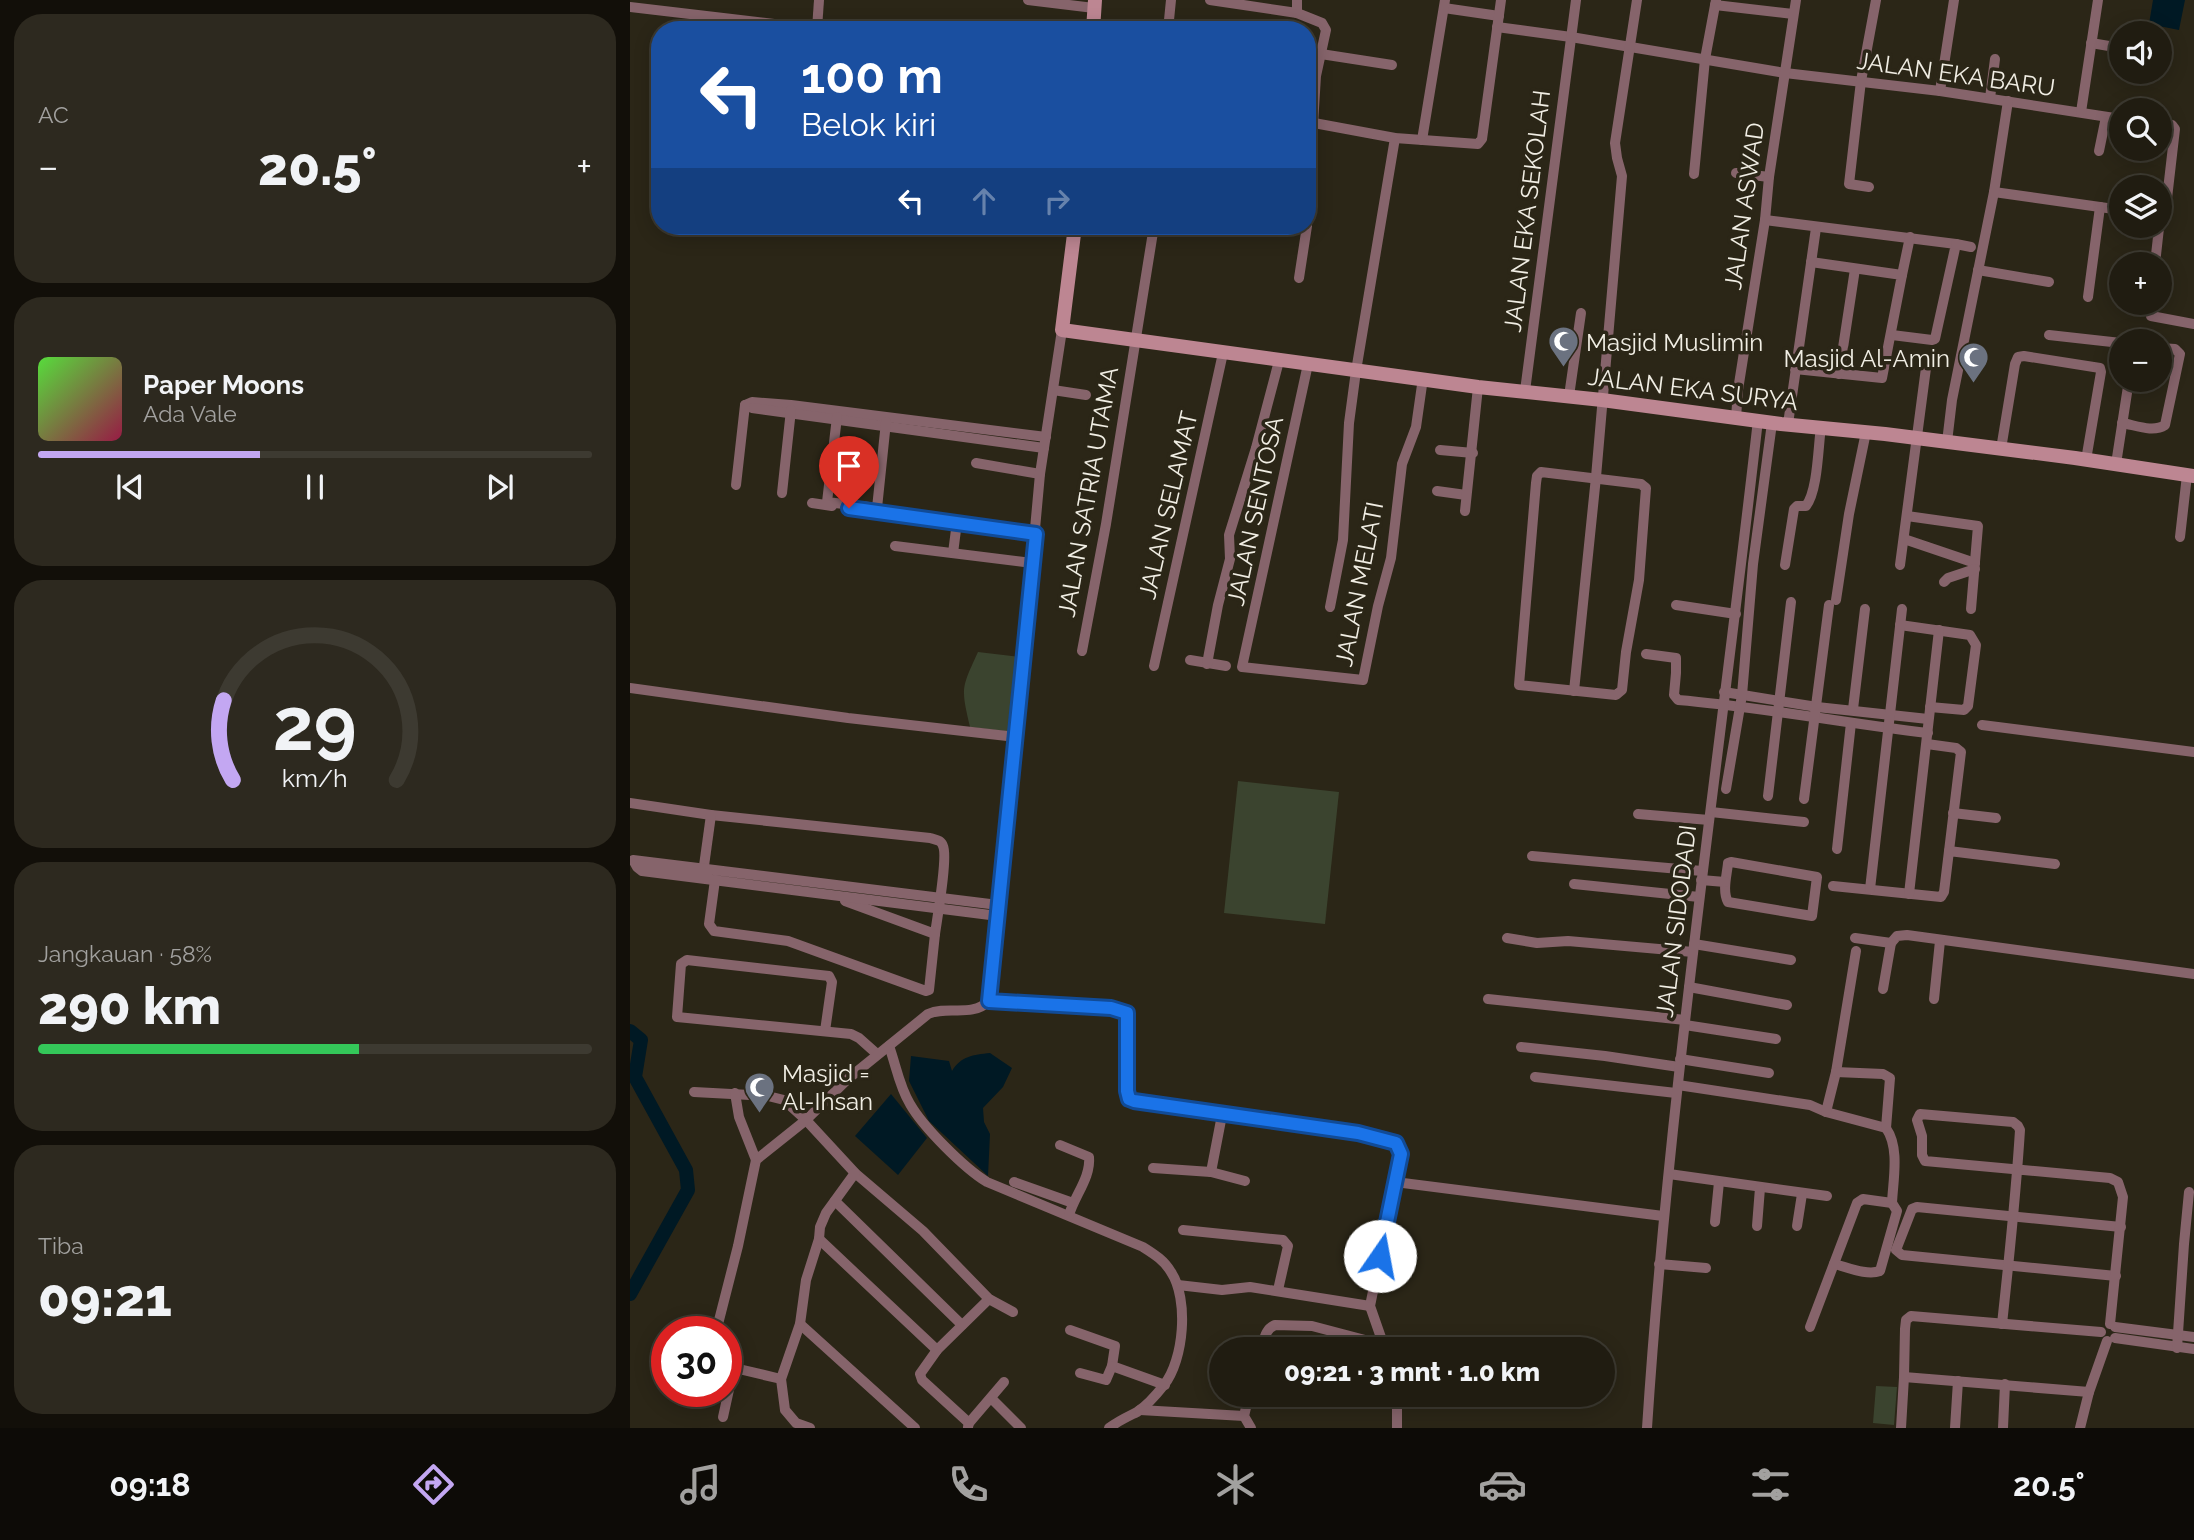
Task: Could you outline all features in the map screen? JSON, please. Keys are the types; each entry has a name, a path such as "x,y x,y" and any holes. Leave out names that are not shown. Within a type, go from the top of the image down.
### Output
{"street":[{"path":"685,13 686,0"},
{"path":"819,0 820,21"},
{"path":"1028,0 1095,4"},
{"path":"1169,21 1171,0"},
{"path":"1210,0 1297,13 1317,20 1326,30 1316,66"},
{"path":"1297,0 1297,13"},
{"path":"1316,123 1395,138 1474,146 1480,143 1500,0"},
{"name":"JALAN EKA SEKOLAH","path":"1525,391 1576,0"},
{"path":"1574,691 1622,176 1615,143 1637,0"},
{"name":"JALAN ASWAD","path":"1735,418 1796,0"},
{"path":"1868,187 1849,184 1861,81 1876,0"},
{"path":"1940,91 1954,0"},
{"path":"2081,113 2098,0"},
{"path":"1695,174 1705,59 1715,3 1793,14"},
{"path":"1422,140 1444,4"},
{"name":"JALAN EKA BARU","path":"1444,4 1498,22 1628,48 1785,73 1940,91 2109,117"},
{"path":"630,6 753,21"},
{"path":"2091,43 2109,46"},
{"path":"1321,54 1392,65"},
{"path":"1990,99 1995,59"},
{"path":"1947,442 1952,400 1994,192 2008,101"},
{"path":"2099,151 2106,117"},
{"path":"2172,125 2175,130 2172,156"},
{"path":"1330,607 1343,540 1349,423 1356,371 1395,138"},
{"path":"1736,173 1769,177"},
{"path":"1994,192 2109,208"},
{"path":"2088,297 2100,207"},
{"path":"1765,220 1971,247"},
{"path":"1788,424 1816,228"},
{"path":"756,1160 806,1120 849,1078 922,1018 936,1010 982,1008 989,1001 1040,474 1074,235"},
{"name":"JALAN SATRIA UTAMA","path":"1082,651 1106,524 1153,235"},
{"path":"1299,278 1305,235"},
{"path":"1795,369 1882,378 1910,237"},
{"path":"1892,335 1935,339 1956,244"},
{"path":"1811,262 1902,275"},
{"path":"1839,374 1855,270"},
{"path":"1978,270 2049,282"},
{"path":"1569,396 1581,313"},
{"path":"2151,315 2194,324"},
{"name":"JALAN EKA SURYA","path":"1062,330 1478,387 1917,438 2191,476"},
{"path":"2049,335 2109,342"},
{"path":"2172,349 2180,354 2172,392"},
{"name":"JALAN SELAMAT","path":"1154,666 1223,353"},
{"path":"2001,449 2015,364 2018,357 2024,356 2100,368 2086,460"},
{"path":"1207,664 1230,559 1229,535 1279,361"},
{"name":"JALAN SENTOSA","path":"1242,667 1308,364"},
{"path":"1900,565 1926,368"},
{"name":"JALAN MELATI","path":"1242,667 1363,680 1391,558 1402,464 1416,427 1423,378"},
{"path":"1465,511 1478,387"},
{"path":"1053,390 1086,395"},
{"path":"2116,464 2127,392"},
{"path":"2122,423 2151,429 2165,425 2172,392"},
{"path":"736,485 745,405 752,408 791,409 1045,442"},
{"path":"782,493 791,409"},
{"path":"837,416 827,502 877,508 886,422"},
{"path":"1726,789 1741,700 1765,421"},
{"name":"JALAN SIDODADI","path":"1647,1428 1663,1216 1701,876 1724,692 1765,421"},
{"path":"1786,565 1794,509 1797,506 1807,506 1810,501 1821,427"},
{"path":"1804,799 1833,602 1866,432"},
{"path":"1440,450 1472,453"},
{"path":"976,463 1040,474"},
{"path":"1541,472 1596,477 1644,484 1646,488 1639,580 1619,693 1613,695 1519,685 1537,476 1541,472"},
{"path":"2180,537 2191,476"},
{"path":"1437,491 1466,495"},
{"path":"812,503 1036,534"},
{"path":"1907,516 1978,526 1971,609"},
{"path":"953,553 957,522"},
{"path":"1904,539 1975,566"},
{"path":"894,546 1032,563"},
{"path":"1944,582 1975,566"},
{"path":"1768,796 1791,602"},
{"path":"1676,605 1736,614"},
{"path":"1853,709 1865,609"},
{"path":"1870,889 1902,609"},
{"path":"1900,625 1970,635 1976,645 1970,702 1964,710 1930,707"},
{"path":"1909,894 1939,630"},
{"path":"1646,654 1675,658 1675,698 1723,703 1741,700 1779,701 1851,723 1889,728 1927,738 1961,752 1943,896 1833,886"},
{"path":"1190,660 1226,666"},
{"path":"630,688 848,719 1016,737"},
{"path":"1724,692 1777,712 1853,709 1928,719"},
{"path":"1837,849 1851,723"},
{"path":"1982,725 2194,752"},
{"path":"630,803 711,815 939,840 945,852 930,985 927,991 788,941 714,931 709,924 715,880"},
{"path":"1953,813 1996,818"},
{"path":"1638,814 1804,822"},
{"path":"703,873 711,815"},
{"path":"1949,851 2055,864"},
{"path":"1532,856 1701,876 1726,883"},
{"path":"631,859 642,871 703,873 938,904 998,916"},
{"path":"1731,862 1817,877 1812,916 1728,902 1725,899 1726,883 1728,863 1731,862"},
{"path":"703,873 715,880 825,894 938,904 998,905"},
{"path":"1574,884 1699,897"},
{"path":"825,894 935,934"},
{"path":"1883,989 1891,943 1901,935 2194,974"},
{"path":"1507,938 1537,943 1567,941 1694,948 1791,960"},
{"path":"1855,938 1891,943"},
{"path":"1934,999 1940,941"},
{"path":"1826,1112 1836,1072 1856,951"},
{"path":"825,1031 832,982 829,976 687,960 681,964 677,1017 851,1034 877,1054"},
{"path":"1689,987 1787,1005"},
{"path":"1488,999 1583,1007 1776,1039"},
{"path":"989,1001 1122,1010 1128,1016 1127,1091 1129,1099 1134,1101 1358,1133 1391,1140 1398,1146 1401,1154 1370,1306 1381,1337"},
{"path":"888,1046 910,1104 938,1138 973,1173 987,1182 1143,1247 1160,1258 1178,1284 1182,1320 1180,1343 1165,1385 1140,1410 1109,1428"},
{"path":"1521,1047 1769,1073"},
{"path":"1836,1072 1883,1074 1890,1078 1886,1128"},
{"path":"1535,1077 1677,1089 1810,1105 1886,1128 1894,1146 1892,1203 1896,1208 1896,1216 1880,1271 1875,1273 1834,1264"},
{"path":"694,1092 735,1093 784,1100 855,1172 923,1231 989,1299 1013,1312"},
{"path":"720,1316 756,1160 739,1117 735,1093"},
{"path":"1211,1172 1222,1115"},
{"path":"2002,1324 2008,1265 2016,1170 2020,1130 2015,1123 1919,1115 1917,1119 1925,1161 2016,1170 2114,1179 2120,1185 2123,1197 2121,1227 2110,1332 2089,1392 2080,1428"},
{"path":"1060,1145 1089,1157 1089,1170 1069,1215"},
{"path":"1153,1168 1211,1172 1245,1181"},
{"path":"810,1428 796,1423 785,1410 781,1379 800,1324 806,1280 820,1227 826,1213 855,1172"},
{"path":"1669,1174 1827,1196"},
{"path":"1014,1182 1073,1203"},
{"path":"1715,1222 1720,1182"},
{"path":"1403,1183 1663,1216"},
{"path":"1757,1226 1760,1188"},
{"path":"2177,1348 2189,1192"},
{"path":"1797,1226 1802,1194"},
{"path":"1810,1327 1857,1203 1863,1199 1892,1203"},
{"path":"835,1201 962,1325"},
{"path":"2116,1276 1902,1255 1896,1250 1912,1209 1917,1207 2121,1227"},
{"path":"1183,1230 1283,1240 1287,1246 1278,1290"},
{"path":"819,1239 937,1350"},
{"path":"1659,1264 1706,1268"},
{"path":"1178,1284 1222,1290 1250,1287 1278,1290 1370,1306"},
{"path":"989,1299 937,1350 921,1371 920,1377 968,1425 1004,1382"},
{"path":"1900,1428 1905,1329 1906,1320 1911,1316 2194,1337"},
{"path":"800,1324 915,1428"},
{"path":"1264,1337 1271,1326 1275,1325 1312,1326 1350,1337"},
{"path":"1070,1330 1115,1346 1112,1366 1106,1380 1080,1373"},
{"path":"2110,1332 2177,1348 2194,1349"},
{"path":"1112,1366 1165,1385"},
{"path":"742,1370 781,1379"},
{"path":"1904,1377 2089,1392"},
{"path":"1955,1428 1958,1381"},
{"path":"2003,1428 2005,1384"},
{"path":"991,1398 1021,1428"},
{"path":"723,1417 724,1407"},
{"path":"1397,1407 1397,1428"},
{"path":"1140,1410 1249,1424"}],"green space":[{"path":"978,652 1020,657 1012,732 970,727 964,689"},
{"path":"1238,781 1339,792 1325,924 1224,913"},
{"path":"1876,1386 1897,1387 1894,1425 1873,1423"}],"water":[{"path":"2153,0 2185,0 2179,30 2172,29 2172,21 2150,21"},
{"path":"990,1053 1012,1068 1003,1087 983,1108 984,1122 990,1134 988,1176 929,1121 909,1081 911,1056 949,1061 952,1071 963,1059"},
{"path":"891,1094 927,1138 898,1175 855,1136"}],"waterway":[{"path":"630,1031 641,1040 635,1077 686,1170 688,1190 630,1294"}],"place":[{"name":"Masjid Muslimin","path":"1563,369"},
{"name":"Masjid Al-Amin","path":"1973,385"},
{"name":"Masjid = Al-Ihsan","path":"759,1114"}],"route":[{"path":"849,508 1036,534 989,1001 1111,1008 1127,1013 1127,1091 1129,1099 1134,1101 1358,1133 1396,1143 1401,1154 1380,1256"}]}
